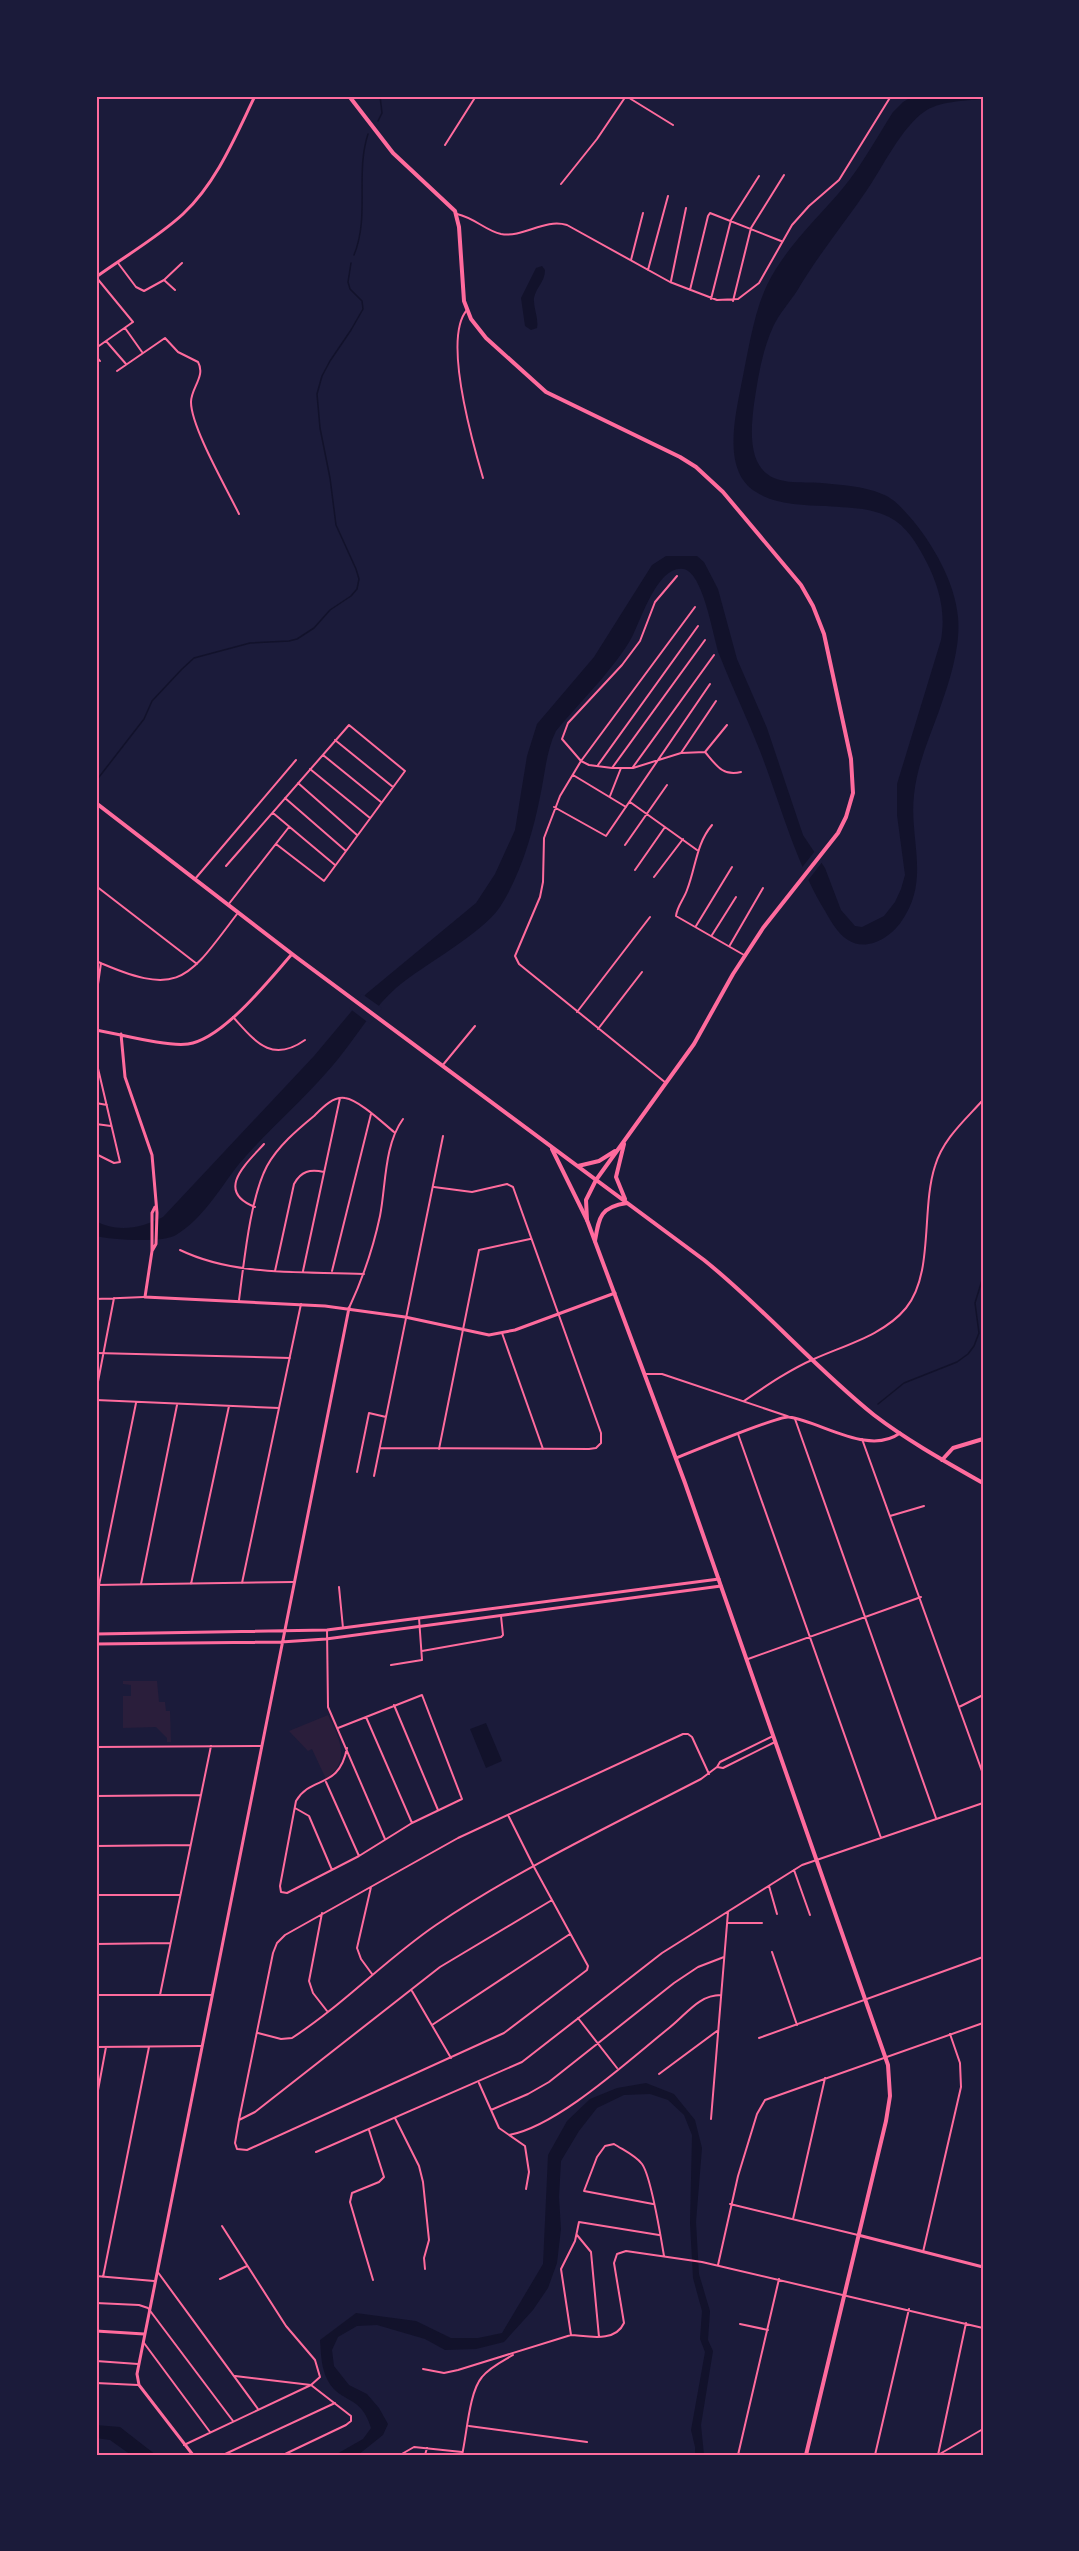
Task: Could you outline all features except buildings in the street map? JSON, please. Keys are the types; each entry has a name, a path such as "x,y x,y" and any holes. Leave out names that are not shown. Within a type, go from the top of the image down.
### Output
{"main road":[{"path":"349,96 393,153 410,171 441,196 456,214 459,228 462,289 467,310 476,327 546,392 696,467 723,492 801,585 813,606 824,634 852,769 853,794 842,826 744,955 694,1044 597,1180 586,1200 587,1220"},
{"path":"96,803 442,1067 721,1273 859,1402 900,1433 983,1483"},
{"path":"625,1139 616,1177 619,1189 627,1202"},
{"path":"550,1146 587,1220 676,1458 866,1998 886,2056 890,2076 889,2103 806,2455"},
{"path":"578,1166 599,1161 618,1149"},
{"path":"595,1241 598,1222 603,1212 614,1205 627,1202"},
{"path":"942,1460 958,1446 983,1439"}],"street":[{"path":"96,348 133,322 96,277 173,223 199,197 225,159 255,96"},
{"path":"445,145 476,96"},
{"path":"561,184 597,139 626,96 673,125"},
{"path":"456,214 468,217 501,234 560,223 575,229 670,282 711,298 733,301 748,294 759,283 781,241 809,206 839,180 891,96"},
{"path":"711,298 731,220 759,176"},
{"path":"733,301 751,228 784,176"},
{"path":"648,270 668,196"},
{"path":"670,282 686,208"},
{"path":"630,261 643,213"},
{"path":"690,290 709,214 716,213 781,241"},
{"path":"118,261 140,291 149,290 182,263"},
{"path":"164,280 175,290"},
{"path":"467,310 459,325 459,379 483,478"},
{"path":"125,328 143,354"},
{"path":"117,372 165,338 178,352 198,362 201,374 193,391 191,402 195,424 239,514"},
{"path":"106,341 126,365"},
{"path":"96,356 99,362"},
{"path":"677,576 655,602 640,640 622,665 568,723 562,734 565,745 582,761 597,766 633,768 681,753 705,752 727,725"},
{"path":"666,1083 519,964 515,956 540,897 543,882 544,838 554,807 582,761 695,607"},
{"path":"597,766 698,626"},
{"path":"612,768 705,640"},
{"path":"633,768 714,655"},
{"path":"554,807 606,836 710,684"},
{"path":"681,753 716,701"},
{"path":"226,866 349,725 405,771 324,881 276,844"},
{"path":"335,741 393,787"},
{"path":"705,752 723,772 732,774 741,772"},
{"path":"322,755 382,802"},
{"path":"195,879 296,760"},
{"path":"610,796 621,768"},
{"path":"310,769 370,818"},
{"path":"573,775 626,807"},
{"path":"298,783 357,836"},
{"path":"626,845 667,785"},
{"path":"285,798 346,851"},
{"path":"630,802 697,850"},
{"path":"272,813 335,865"},
{"path":"712,825 697,850 696,864 687,893 676,912 677,918 744,955"},
{"path":"228,905 289,827"},
{"path":"635,870 665,827"},
{"path":"654,877 682,839"},
{"path":"695,926 732,867"},
{"path":"96,886 197,964"},
{"path":"729,946 762,888"},
{"path":"712,936 736,897"},
{"path":"96,961 159,981 181,977 197,964 238,913"},
{"path":"577,1012 650,917"},
{"path":"96,1030 185,1044 212,1034 254,998 292,954"},
{"path":"96,998 101,963"},
{"path":"598,1029 642,972"},
{"path":"232,1017 260,1045 269,1050 288,1048 305,1040"},
{"path":"442,1067 475,1026"},
{"path":"121,1034 125,1077 152,1155 157,1213 156,1244 152,1251"},
{"path":"96,1060 119,1163 96,1154"},
{"path":"303,1271 340,1098"},
{"path":"239,1300 243,1268 262,1178 278,1151 293,1134 322,1108 340,1098 349,1099 394,1131"},
{"path":"744,1401 814,1359 851,1344 889,1324 914,1298 921,1268 929,1187 935,1164 955,1129 983,1100"},
{"path":"96,1103 107,1105"},
{"path":"331,1272 371,1114"},
{"path":"193,2455 139,2385 137,2378 139,2364 148,2308 349,1308 364,1274 380,1215 394,1131 403,1119"},
{"path":"96,1124 112,1126"},
{"path":"374,1476 443,1136"},
{"path":"255,1207 242,1200 237,1194 236,1179 264,1144"},
{"path":"275,1271 294,1184 304,1173 315,1170 324,1172"},
{"path":"380,1448 592,1449 599,1446 601,1433 514,1190 509,1184 472,1192 434,1187"},
{"path":"146,1297 152,1251 152,1213 155,1207"},
{"path":"439,1449 479,1250 530,1239"},
{"path":"180,1250 197,1258 243,1268 364,1274"},
{"path":"96,1299 146,1297 239,1300 349,1308 405,1317 482,1334 502,1333 615,1293"},
{"path":"96,1392 114,1298"},
{"path":"242,1583 301,1304"},
{"path":"502,1333 543,1449"},
{"path":"96,1353 290,1358"},
{"path":"645,1374 662,1374 862,1439 885,1441 900,1433"},
{"path":"96,1400 279,1408"},
{"path":"136,1403 97,1585 97,1644 281,1642 326,1639 721,1586"},
{"path":"140,1585 177,1405"},
{"path":"191,1584 229,1406"},
{"path":"357,1472 369,1413 386,1416"},
{"path":"676,1458 787,1416"},
{"path":"795,1419 936,1818"},
{"path":"738,1434 880,1838"},
{"path":"862,1439 983,1773"},
{"path":"890,1516 924,1506"},
{"path":"97,1634 283,1633 327,1630 718,1579"},
{"path":"97,1585 293,1582"},
{"path":"339,1587 343,1628"},
{"path":"656,1587 657,1595"},
{"path":"747,1659 921,1597"},
{"path":"578,1598 578,1605"},
{"path":"422,1651 502,1636 501,1615"},
{"path":"391,1665 422,1660 418,1618"},
{"path":"327,1630 328,1707 385,1839"},
{"path":"338,1728 422,1695 425,1697 462,1799 412,1823 332,1870 287,1893 281,1892 280,1886 294,1808 299,1794 326,1782 340,1769 346,1748"},
{"path":"959,1707 983,1695"},
{"path":"394,1705 438,1810"},
{"path":"366,1716 412,1823"},
{"path":"508,1815 588,1969 513,2028 247,2150 237,2150 235,2143 239,2120 277,1943 285,1935 458,1838 508,1815 685,1734 692,1737 709,1774"},
{"path":"258,2033 288,2039 436,1925 534,1867 709,1774 720,1762 774,1736"},
{"path":"717,1767 723,1768 776,1742"},
{"path":"160,1995 212,1746"},
{"path":"96,1747 262,1746"},
{"path":"326,1782 359,1856"},
{"path":"96,1796 201,1795"},
{"path":"316,2152 479,2083 522,2062 651,1960 794,1870 983,1803"},
{"path":"294,1808 309,1816 332,1870"},
{"path":"96,1846 190,1845"},
{"path":"794,1870 810,1915"},
{"path":"371,1886 357,1948 360,1959 372,1974"},
{"path":"769,1886 777,1914"},
{"path":"96,1895 180,1895"},
{"path":"239,2120 255,2112 411,1989 469,1948 552,1900"},
{"path":"711,2119 728,1911"},
{"path":"322,1913 309,1981 313,1993 327,2011"},
{"path":"727,1923 762,1923"},
{"path":"432,2025 570,1934"},
{"path":"96,1944 170,1944"},
{"path":"772,1952 796,2025"},
{"path":"759,2038 983,1956"},
{"path":"491,2110 539,2088 688,1973 724,1957"},
{"path":"411,1989 451,2058"},
{"path":"96,1995 212,1995"},
{"path":"509,2135 556,2115 677,2022 697,2002 711,1995 721,1995"},
{"path":"578,2018 618,2069"},
{"path":"718,2265 730,2205 762,2103 768,2098 983,2023"},
{"path":"659,2074 718,2030"},
{"path":"923,2252 962,2087 960,2063 950,2034"},
{"path":"96,2047 202,2046"},
{"path":"96,2101 106,2047"},
{"path":"103,2277 149,2047"},
{"path":"793,2219 825,2078"},
{"path":"479,2083 500,2128 521,2141 527,2153 529,2172 526,2189"},
{"path":"395,2118 419,2166 423,2182 429,2240 424,2258 425,2269"},
{"path":"368,2129 384,2176 379,2182 352,2193 350,2202 374,2280"},
{"path":"653,2204 584,2191 602,2150 610,2143 637,2159 644,2167 653,2204 663,2256"},
{"path":"730,2205 982,2267 983,2260"},
{"path":"570,2335 561,2269 577,2235 579,2222 659,2235"},
{"path":"184,2445 311,2385 320,2377 315,2361 286,2326 222,2226"},
{"path":"577,2235 591,2252 598,2337"},
{"path":"423,2369 452,2372 570,2335 598,2337 615,2334 623,2325 614,2263 617,2254 626,2251 718,2265 983,2328"},
{"path":"220,2279 248,2266"},
{"path":"156,2271 258,2409"},
{"path":"96,2276 154,2281"},
{"path":"738,2455 779,2279"},
{"path":"96,2303 139,2305 148,2308 233,2421"},
{"path":"874,2455 909,2309"},
{"path":"740,2324 768,2330"},
{"path":"938,2455 966,2324"},
{"path":"96,2331 144,2334"},
{"path":"143,2342 210,2432"},
{"path":"400,2455 409,2448 427,2448 462,2454 469,2426 470,2403 481,2378 517,2352"},
{"path":"96,2361 139,2364"},
{"path":"235,2376 311,2385 350,2414 351,2421 284,2455"},
{"path":"96,2383 139,2385"},
{"path":"223,2455 335,2403"},
{"path":"469,2426 587,2442"},
{"path":"938,2455 983,2429"},
{"path":"425,2455 427,2448"}],"shaded area":[{"path":"913,96 983,96 983,99 952,102 930,108 916,119 900,137 867,190 775,322 761,365 752,430 755,456 766,473 774,478 782,481 860,488 875,491 893,500 909,516 934,550 952,590 958,617 958,640 947,689 918,773 913,812 917,875 910,906 901,922 884,938 862,945 848,940 833,924 812,887 795,849 760,751 719,654 702,592 690,572 683,569 674,570 666,576 652,594 626,647 556,731 548,755 537,811 525,854 514,882 491,918 386,997 327,1072 249,1152 195,1221 170,1238 124,1240 96,1236 96,1221 112,1227 130,1228 163,1217 314,1056 366,994 476,903 495,874 515,830 527,756 537,724 594,657 652,565 666,556 697,556 704,562 718,589 737,659 767,728 803,835 825,868 841,910 855,926 862,927 884,916 895,902 905,875 897,815 897,784 941,640 942,609 935,580 911,536 889,517 874,511 781,502 756,492 745,483 738,471 734,428 751,334 758,309 774,271 792,246 850,179 893,112"},
{"path":"542,266 545,274 534,298 537,328 531,330 525,326 521,298 536,268"},
{"path":"123,1681 157,1681 159,1702 165,1702 166,1711 170,1711 171,1742 167,1742 167,1738 156,1727 123,1728 123,1696 131,1696 131,1685 123,1684"},
{"path":"328,1715 339,1740 341,1756 334,1772 326,1779 312,1749 308,1751 289,1731"},
{"path":"486,1723 502,1761 486,1768 470,1729"},
{"path":"646,2083 674,2094 695,2120 702,2148 696,2222 699,2274 710,2311 708,2340 713,2351 701,2425 704,2455 695,2455 691,2430 705,2352 700,2339 702,2311 693,2278 690,2223 692,2135 684,2115 668,2100 650,2094 624,2095 597,2108 579,2131 561,2161 559,2197 561,2229 557,2263 548,2288 533,2310 504,2342 476,2349 445,2350 425,2339 377,2325 357,2326 338,2337 332,2350 334,2366 349,2385 367,2394 379,2408 388,2424 383,2435 358,2455 335,2455 363,2439 371,2428 362,2410 333,2388 328,2381 323,2366 320,2340 356,2313 416,2321 451,2338 478,2338 502,2333 543,2264 548,2155 567,2121 590,2099 617,2088"},
{"path":"96,2425 120,2427 156,2455 131,2455 110,2440 96,2438"}],"pier":[{"path":"815,851 823,861 806,883 800,870"},
{"path":"362,994 382,1008 370,1024 349,1008"}],"waterway":[{"path":"378,121 382,113 380,96"},
{"path":"354,255 361,225 364,149 368,134"},
{"path":"96,781 144,719 152,701 194,658 250,643 297,639 314,628 330,610 351,596 357,589 359,579 356,569 336,525 320,428 317,394 322,376 330,361 363,309 362,301 350,289 348,282 351,263"},
{"path":"878,1404 904,1383 957,1362 968,1354 979,1333 975,1303 983,1277"}]}
